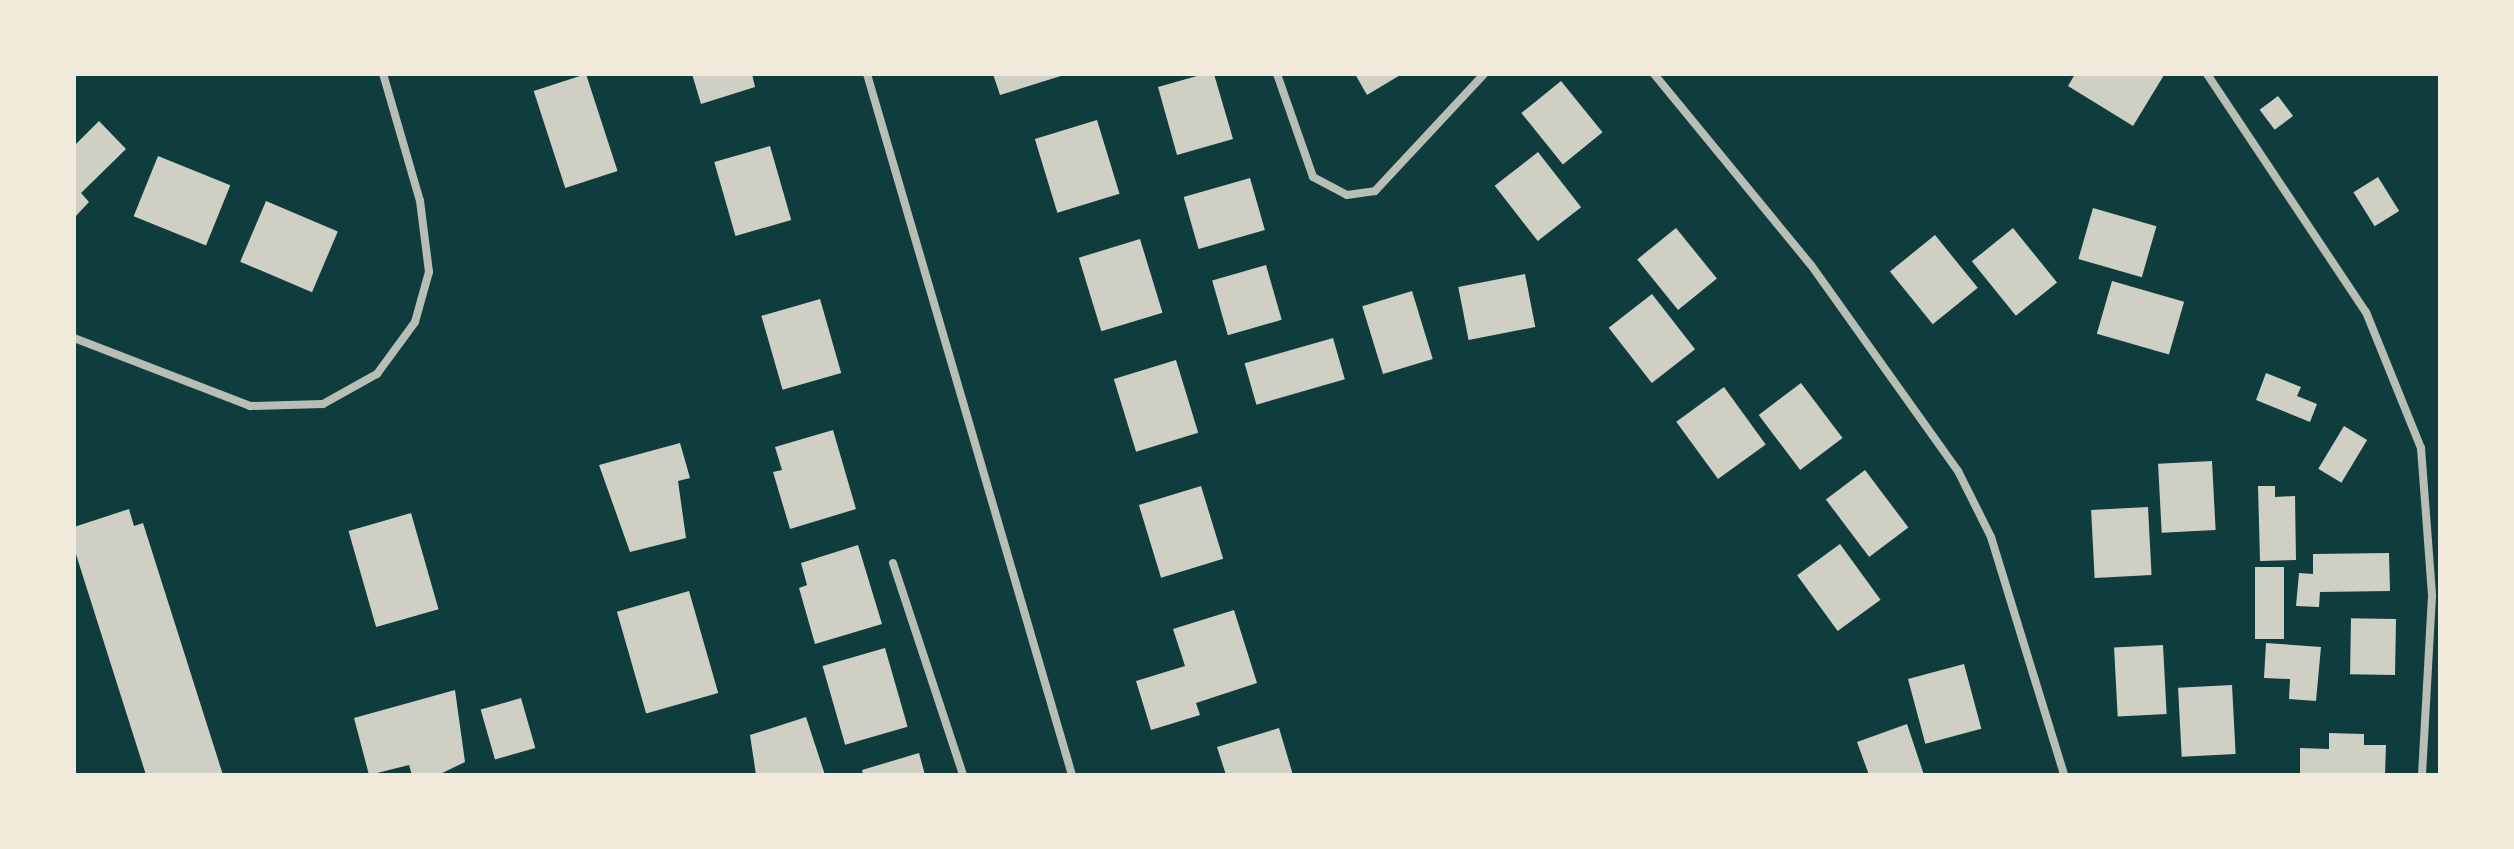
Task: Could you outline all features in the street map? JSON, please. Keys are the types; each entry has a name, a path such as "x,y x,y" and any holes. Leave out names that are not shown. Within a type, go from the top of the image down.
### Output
{"street":[{"path":"74,338 250,406 323,404 377,374 415,322 429,272 420,201 383,74"},
{"path":"867,74 1072,775"},
{"path":"1277,74 1313,177 1347,195 1375,191 1484,74"},
{"path":"1654,74 1811,265 1958,471 1991,537 2064,775"},
{"path":"2207,74 2366,312 2421,448 2432,596 2422,775"},
{"path":"893,563 963,775"}],"building":[{"path":"586,74 618,171 565,188 534,91"},
{"path":"692,74 752,74 755,87 701,104"},
{"path":"993,74 1064,74 1064,75 1000,95"},
{"path":"1214,74 1233,139 1177,155 1158,87"},
{"path":"1355,74 1402,74 1367,95"},
{"path":"2075,74 2164,75 2133,126 2068,86"},
{"path":"1561,81 1603,132 1563,164 1521,113"},
{"path":"2278,96 2293,116 2275,130 2260,110"},
{"path":"1097,120 1120,194 1057,213 1035,139"},
{"path":"99,121 126,149 81,193 89,202 74,218 74,146"},
{"path":"770,146 791,220 735,236 714,162"},
{"path":"1538,152 1581,207 1538,241 1495,186"},
{"path":"158,156 230,185 206,245 134,216"},
{"path":"2378,177 2399,211 2375,226 2353,192"},
{"path":"1250,178 1265,230 1199,249 1184,197"},
{"path":"266,201 338,231 312,292 240,262"},
{"path":"2093,208 2156,226 2142,277 2078,259"},
{"path":"1676,228 1717,279 1678,310 1637,259"},
{"path":"2013,228 2057,282 2016,316 1972,261"},
{"path":"1935,235 1978,288 1933,324 1890,272"},
{"path":"1140,239 1163,313 1101,331 1079,258"},
{"path":"1266,265 1282,320 1228,335 1212,280"},
{"path":"1525,274 1535,327 1469,340 1458,287"},
{"path":"2112,281 2184,302 2169,355 2097,334"},
{"path":"1412,291 1433,359 1383,374 1362,306"},
{"path":"1652,294 1695,349 1652,383 1609,328"},
{"path":"820,299 841,373 783,390 761,316"},
{"path":"1333,338 1345,379 1256,405 1245,363"},
{"path":"1176,360 1198,433 1136,452 1114,379"},
{"path":"2266,373 2301,387 2297,396 2317,404 2310,422 2256,400"},
{"path":"1801,383 1843,438 1800,470 1759,415"},
{"path":"1724,387 1766,444 1718,479 1676,422"},
{"path":"2344,426 2367,440 2341,483 2318,469"},
{"path":"833,430 856,509 790,529 773,472 782,470 775,447"},
{"path":"680,443 690,478 678,481 686,538 630,552 599,465"},
{"path":"2212,461 2216,530 2162,533 2158,464"},
{"path":"1865,470 1908,528 1869,557 1826,499"},
{"path":"1201,486 1223,559 1161,578 1139,505"},
{"path":"2258,486 2275,486 2275,497 2295,496 2296,560 2260,561"},
{"path":"2148,507 2152,575 2095,578 2091,510"},
{"path":"129,509 134,526 143,523 223,775 146,775 74,548 74,527"},
{"path":"411,513 439,609 376,627 349,531"},
{"path":"1840,544 1881,600 1838,631 1797,575"},
{"path":"858,545 882,624 815,644 799,588 807,585 801,563"},
{"path":"2389,553 2390,591 2320,592 2319,607 2296,606 2299,573 2313,574 2313,554"},
{"path":"2255,567 2284,567 2284,639 2255,639"},
{"path":"689,591 718,693 646,714 617,612"},
{"path":"1234,610 1257,683 1196,703 1200,715 1151,730 1136,681 1185,666 1173,629"},
{"path":"2351,618 2396,619 2395,675 2350,674"},
{"path":"2266,643 2321,647 2316,701 2289,699 2290,679 2264,678"},
{"path":"2163,645 2167,714 2118,716 2114,648"},
{"path":"885,648 908,727 845,745 823,666"},
{"path":"1964,664 1981,729 1925,744 1908,679"},
{"path":"2232,685 2236,754 2182,757 2178,688"},
{"path":"455,690 465,762 438,775 412,775 409,765 369,775 354,718"},
{"path":"521,698 535,748 495,760 481,710"},
{"path":"806,717 825,775 756,775 750,735"},
{"path":"1907,724 1924,775 1869,775 1857,742"},
{"path":"1279,728 1293,775 1226,775 1217,747"},
{"path":"2329,733 2364,734 2364,745 2386,745 2385,775 2300,775 2300,748 2329,749"},
{"path":"919,753 925,775 863,775 862,770"}]}
